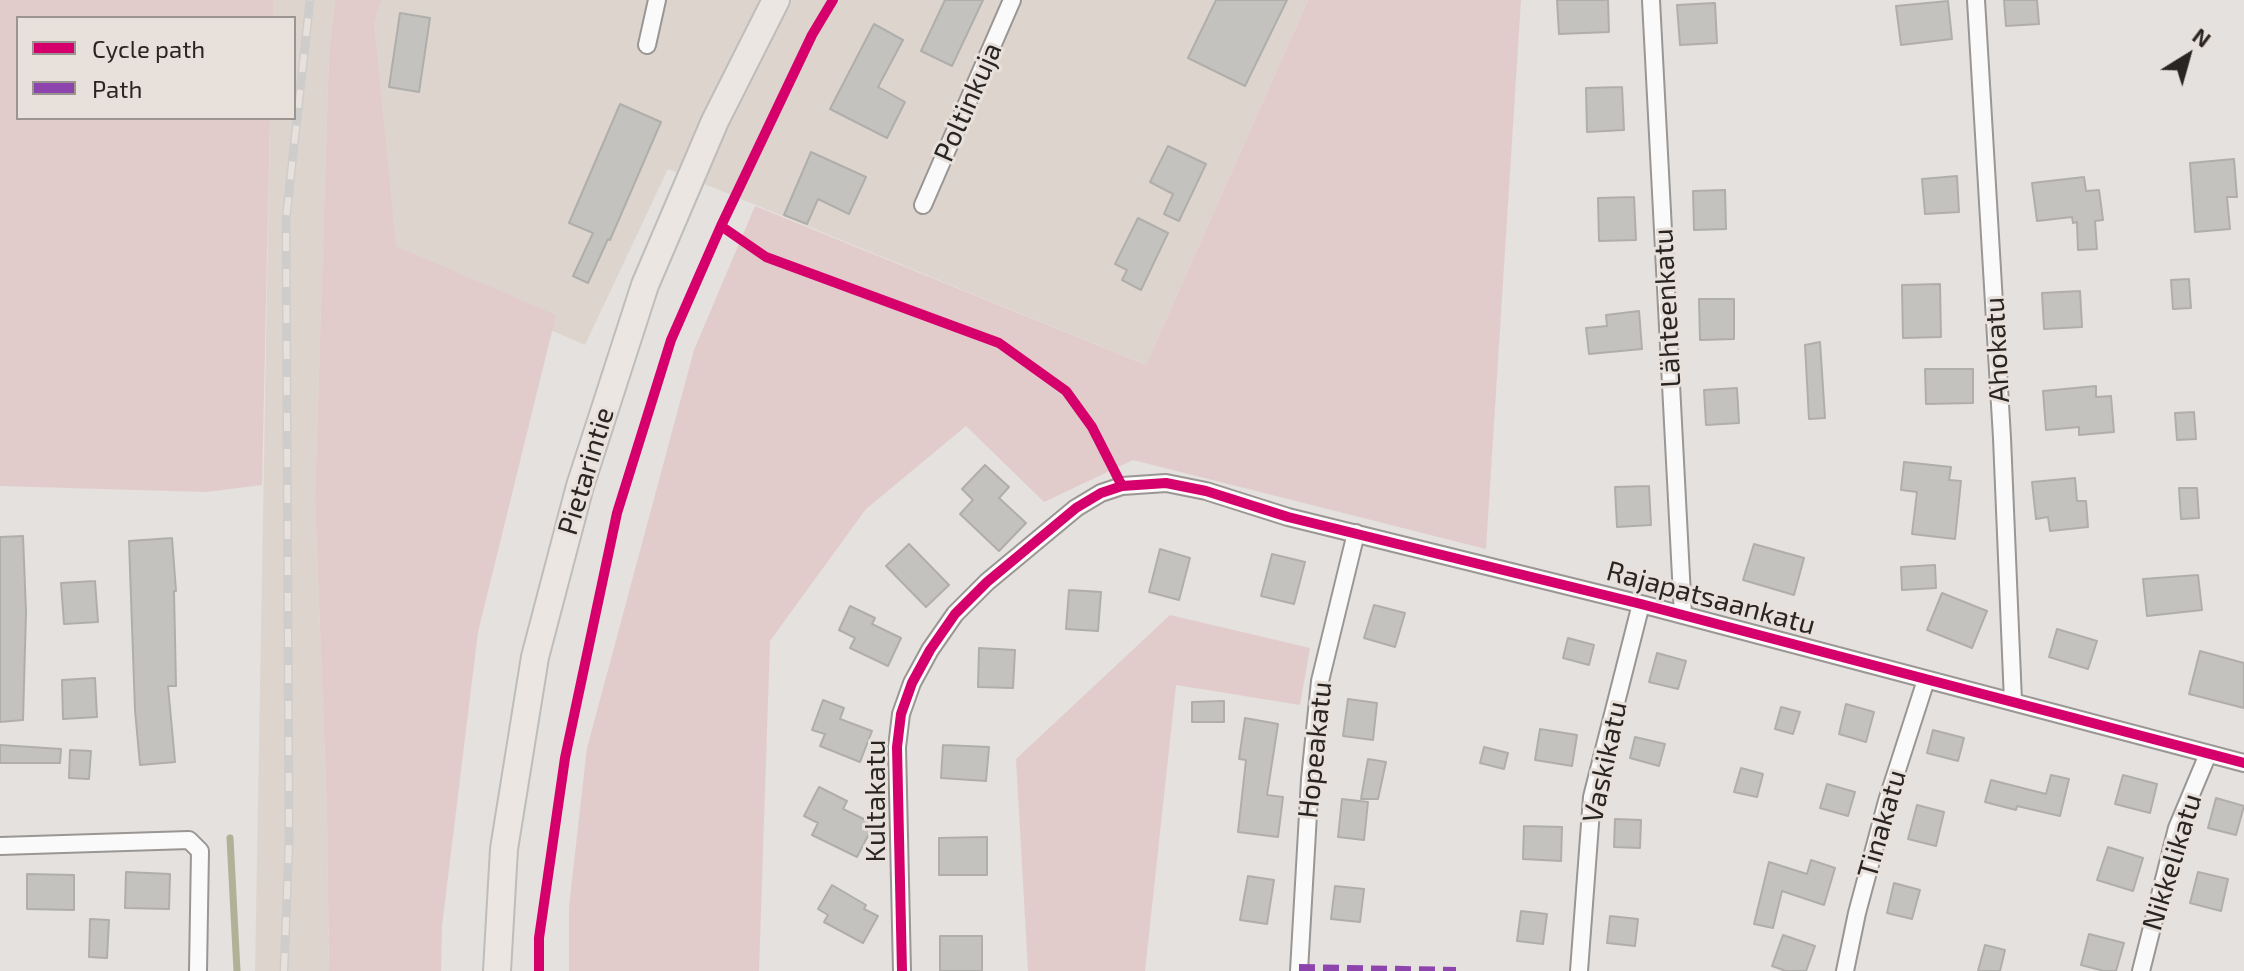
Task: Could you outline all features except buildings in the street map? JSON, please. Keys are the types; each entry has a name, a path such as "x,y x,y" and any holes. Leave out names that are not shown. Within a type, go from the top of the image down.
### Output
{"main road":[{"name":"Pietarintie","path":"497,971 504,849 535,657 580,486 645,285 715,121 776,0"}],"street":[{"path":"647,45 657,0"},
{"name":"Poltinkuja","path":"923,205 1012,0"},
{"name":"Lähteenkatu","path":"1651,0 1683,615"},
{"name":"Ahokatu","path":"1976,0 2001,423 2013,701"},
{"name":"Rajapatsaankatu","path":"1166,483 2244,763"},
{"name":"Kultakatu","path":"902,971 897,747 901,714 908,693 930,650 955,614 987,582 1076,508 1101,493 1122,486 1166,483"},
{"name":"Hopeakatu","path":"1299,971 1310,779 1320,681 1356,533"},
{"name":"Vaskikatu","path":"1579,971 1592,797 1641,604"},
{"name":"Tinakatu","path":"1845,971 1887,801 1926,680"},
{"name":"Nikkelikatu","path":"2141,971 2177,828 2208,754"},
{"path":"0,846 189,840 200,851 198,971"}],"shaded area":[{"path":"0,0 273,0 273,16 16,16 16,120 270,120 262,485 206,492 0,486"},
{"path":"273,0 335,0 329,54 315,497 327,816 329,971 255,971 270,120 296,120 296,16 273,16"},
{"path":"335,0 381,0 374,23 396,246 556,315 478,632 442,926 441,971 329,971 327,816 315,497 329,54"},
{"path":"368,0 1308,0 1146,365 668,169 585,345 365,249"},
{"path":"1308,0 1521,0 1486,549 1133,460 1044,502 966,426 866,509 770,641 759,971 569,971 569,906 587,748 694,350 755,206 1146,365"},
{"path":"1170,615 1310,648 1300,705 1176,685 1145,971 1028,971 1016,759"}],"waterway":[{"path":"230,838 237,971"}],"railway":[{"path":"284,971 289,842 286,219 310,0"}],"marked path":[{"path":"1299,968 1456,971"}],"cycle path":[{"path":"539,971 539,938 565,758 617,513 671,340 721,226 812,35 833,0"},
{"path":"721,226 766,257 999,343 1066,391 1092,427 1122,486"},
{"path":"902,971 897,747 901,714 912,683 955,614 987,582 1076,508 1101,493 1122,486 1166,483 1206,491 1288,517 1641,604 2244,763"}]}
